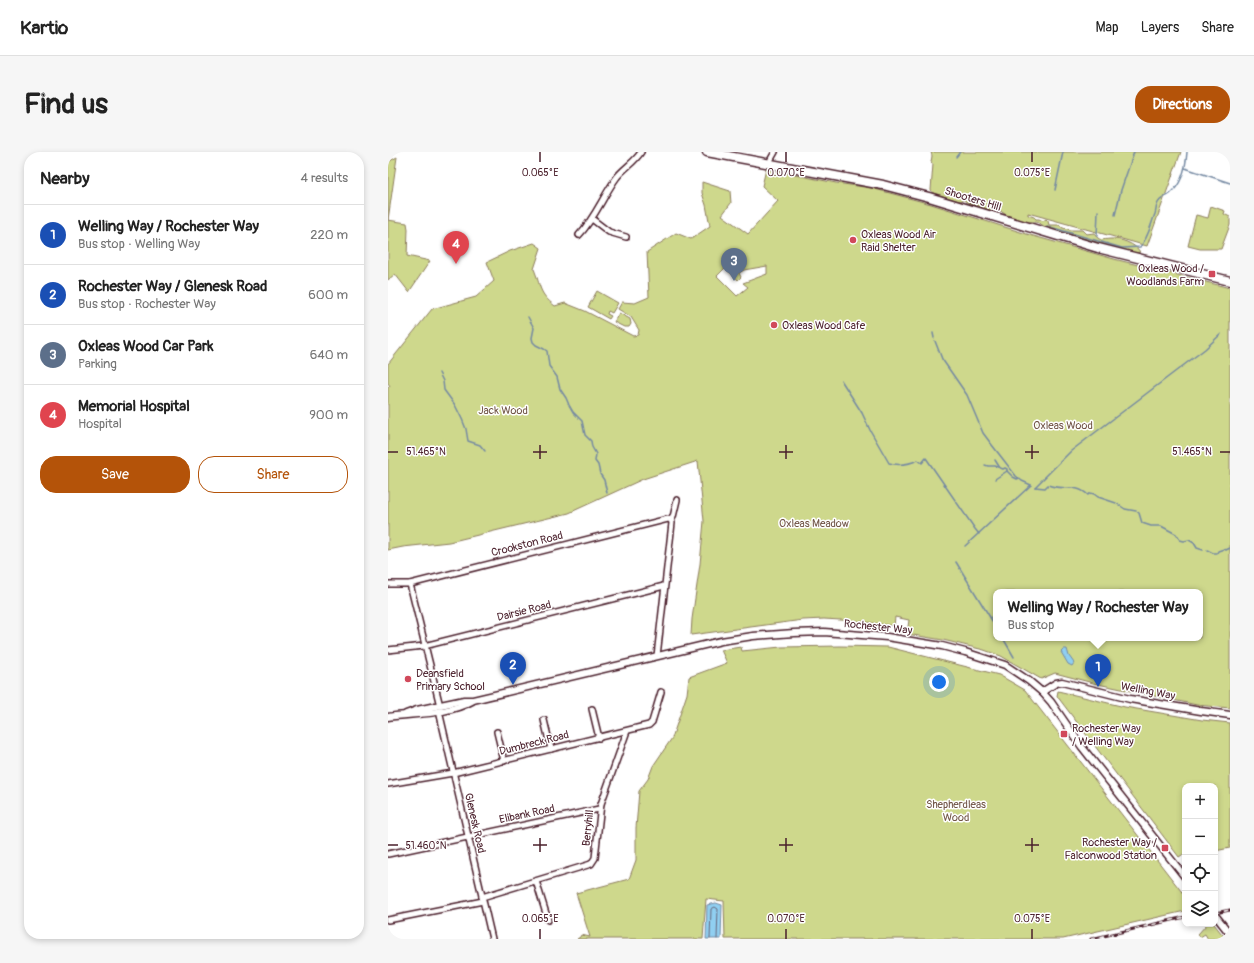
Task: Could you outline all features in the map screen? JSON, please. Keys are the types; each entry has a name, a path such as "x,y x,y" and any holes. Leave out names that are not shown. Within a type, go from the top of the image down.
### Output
{"main road":[{"name":"Shooters Hill","path":"707,152 887,186 929,197 1098,248 1230,281"}],"street":[{"path":"579,236 588,226 618,176 641,152"},
{"path":"770,164 775,152"},
{"path":"592,219 610,232 626,237"},
{"path":"657,656 672,523 671,520 677,500"},
{"name":"Crookston Road","path":"388,584 410,584 668,519 671,520"},
{"name":"Glenesk Road","path":"410,584 492,939"},
{"name":"Dairsie Road","path":"388,650 424,646 664,586"},
{"name":"Rochester Way","path":"388,717 406,714 418,715 439,708 465,705 473,700 721,641 753,636 824,632 887,637 942,646 986,658 1005,665 1017,672 1042,692 1054,706 1082,747 1182,873"},
{"name":"Welling Way","path":"1042,692 1056,683 1062,682 1130,699 1201,712 1230,715"},
{"name":"Dumbreck Road","path":"388,784 453,773 651,724 661,692"},
{"path":"592,709 599,738"},
{"path":"544,720 551,749"},
{"name":"Berryhill","path":"388,920 482,899 591,864 595,858 599,809 627,731"},
{"path":"497,732 504,761"},
{"name":"Elibank Road","path":"388,854 599,809"},
{"path":"536,881 548,920"},
{"path":"1218,919 1228,931"}],"green space":[{"path":"388,152 390,161 397,157 388,220"},
{"path":"931,152 1181,152 1147,246 1028,213 1028,215 1036,219 1043,221 1046,219 1049,225 1059,225 1069,230 1082,230 1086,234 1094,233 1097,237 1104,240 1114,239 1127,242 1135,246 1140,252 1136,253 1046,228 1040,224 1017,219 1006,215 1001,211 990,210 971,204 964,200 959,201 933,193 931,190 933,164 931,162"},
{"path":"766,169 836,183 871,188 931,204 1114,259 1230,288 1230,708 1197,705 1093,683 1055,673 1041,679 1001,656 984,650 943,640 907,634 909,620 895,617 894,626 857,621 824,619 803,620 691,635 704,521 698,461 643,479 569,513 449,542 388,550 388,388 390,386 388,383 388,364 432,309 476,297 494,281 487,262 510,251 534,243 541,248 534,269 543,293 555,306 565,303 585,311 633,336 638,335 639,330 631,317 618,309 622,302 635,303 649,297 647,252 676,233 691,239 710,226 702,193 702,182 730,191 731,203 722,215 748,234 778,201 762,186","holes":["767,266 767,274 743,283 748,287 737,296 717,276 725,268 738,280 741,277 739,273 744,270"]},
{"path":"1211,206 1225,211 1224,214 1230,217 1230,225 1221,249 1200,249 1188,246 1196,215 1208,218"},
{"path":"388,220 407,223 407,256 430,261 409,292 395,274 388,280"},
{"path":"597,291 618,303 612,313 608,311 607,314 611,316 609,319 588,307"},
{"path":"619,313 630,319 631,324 629,327 624,327 614,322"},
{"name":"Shepherdleas Wood","path":"741,647 742,651 781,647 888,647 999,675 1025,690 1182,892 1182,912 1063,939 725,939 724,901 706,899 703,939 577,939 581,935 590,937 576,893 629,879 636,860 636,828 639,791 648,779 653,766 672,738 687,694 689,677 727,663 721,650"},
{"path":"1058,691 1125,707 1202,720 1230,723 1230,848 1218,850 1218,783 1182,783 1182,855 1179,857 1057,696"},
{"path":"1204,927 1216,927 1226,939 1208,939 1205,934 1200,937 1198,934"}],"water":[{"path":"1064,649 1067,649 1069,656 1074,663 1072,666 1068,664 1061,652"},
{"path":"716,903 722,905 721,939 706,939 707,905"}],"waterway":[{"path":"956,157 960,152"},
{"path":"1055,190 1063,152"},
{"path":"1115,215 1121,190 1134,152"},
{"path":"1047,226 1122,248 1140,247 1147,236 1158,202 1170,194 1178,185 1186,163 1187,152"},
{"path":"1185,168 1230,183"},
{"path":"1097,236 1098,211"},
{"path":"528,317 534,328 532,338 533,342 547,351 549,366 557,377 560,389 573,412 582,421 585,435 591,441 592,447 596,454 595,461 604,480 607,493"},
{"path":"933,333 934,338"},
{"path":"1035,487 1071,451 1205,349 1221,334"},
{"path":"935,341 942,359 967,395 983,433 1016,476 1022,481 1031,485"},
{"path":"439,373 443,381 444,390 455,405 462,419 466,429 468,441 480,445 485,451"},
{"path":"841,380 862,413 889,463 904,464 918,460 922,463 926,458 979,534"},
{"path":"995,460 1000,468"},
{"path":"985,465 1003,469 1005,468 1013,477 1017,479 1019,478"},
{"path":"995,479 1007,471"},
{"path":"965,546 1031,485"},
{"path":"1035,487 1045,488 1048,485 1053,487 1079,489 1088,495 1091,493 1094,494 1098,497 1116,503 1125,509 1136,511 1139,513 1142,523 1151,526 1161,526 1176,534 1180,540 1189,540 1194,543 1197,548 1203,550"},
{"path":"1207,550 1217,553 1218,551 1230,548"},
{"path":"956,562 993,622"},
{"path":"1005,641 1014,657"}],"railway":[{"path":"1218,912 1230,910"},
{"path":"1091,939 1182,918"}],"place":[{"name":"Oxleas Wood Air Raid Shelter","path":"853,240"},
{"name":"Memorial Hospital","path":"456,264"},
{"name":"Oxleas Wood / Woodlands Farm","path":"1212,274"},
{"name":"Oxleas Wood Car Park","path":"734,281"},
{"name":"Oxleas Wood Cafe","path":"774,325"},
{"name":"Deansfield Primary School","path":"408,679"},
{"name":"Rochester Way / Glenesk Road","path":"513,685"},
{"name":"Welling Way / Rochester Way","path":"1098,687"},
{"name":"Rochester Way / Welling Way","path":"1064,734"},
{"name":"Rochester Way / Falconwood Station","path":"1165,848"}],"park label":[{"name":"Jack Wood","path":"503,410"},
{"name":"Oxleas Wood","path":"1063,425"},
{"name":"Oxleas Meadow","path":"814,523"}]}
